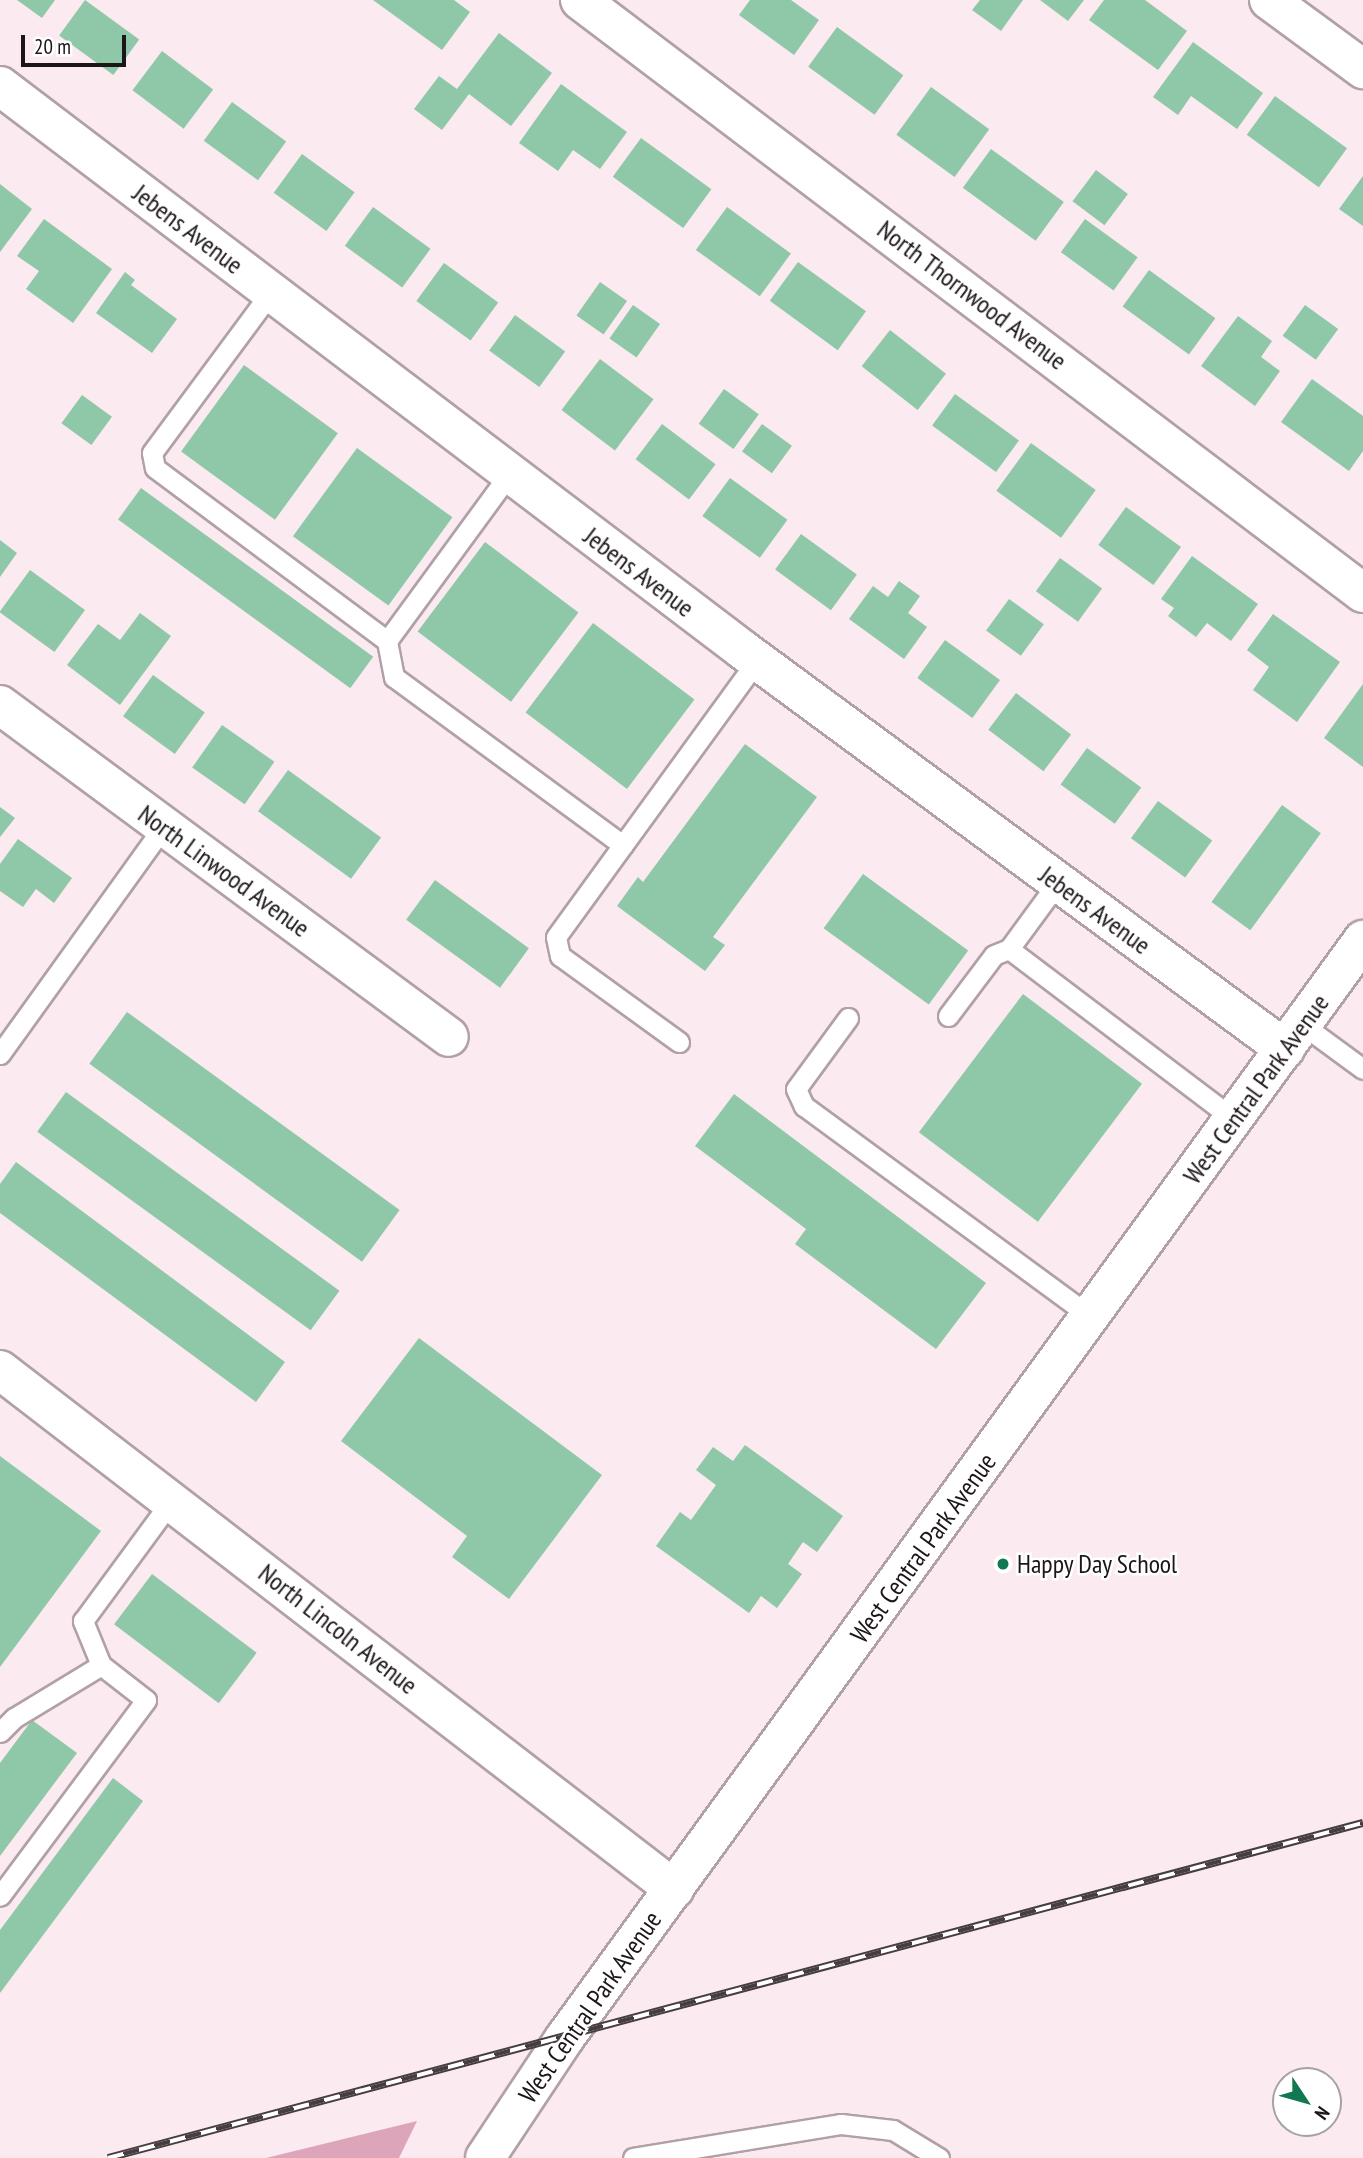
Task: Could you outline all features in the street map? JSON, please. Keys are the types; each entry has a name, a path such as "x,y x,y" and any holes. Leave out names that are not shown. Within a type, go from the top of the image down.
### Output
{"street":[{"name":"North Thornwood Avenue","path":"580,0 1363,593"},
{"path":"1269,0 1363,69"},
{"name":"Jebens Avenue","path":"0,86 510,474 1058,883 1294,1037"},
{"name":"North Linwood Avenue","path":"0,705 449,1037"},
{"name":"West Central Park Avenue","path":"485,2158 674,1889 1363,940"},
{"name":"North Lincoln Avenue","path":"0,1370 674,1889"}],"lane":[{"path":"271,292 152,453 155,468 387,640 394,677 623,845"},
{"path":"387,640 510,474"},
{"path":"679,1042 560,956 556,937 757,660"},
{"path":"3,1044 163,827"},
{"path":"948,1016 994,955 1009,948 1058,883"},
{"path":"1009,948 1234,1119"},
{"path":"848,1017 796,1089 804,1106 1091,1317"},
{"path":"1294,1037 1363,1069"},
{"path":"0,1896 146,1699 101,1665 83,1621 172,1500"},
{"path":"0,1732 14,1718 101,1665"},
{"path":"633,2158 841,2124 893,2130 939,2158"}],"shaded area":[{"path":"417,2121 399,2158 266,2158"}],"building":[{"path":"17,0 55,0 42,18"},
{"path":"85,0 139,39 113,75 59,36"},
{"path":"373,0 454,0 470,12 442,50"},
{"path":"750,0 791,0 819,20 794,55 739,15"},
{"path":"980,0 1023,0 1001,31 972,10"},
{"path":"1040,0 1084,0 1068,21"},
{"path":"1104,0 1145,0 1187,31 1158,70 1089,20"},
{"path":"837,27 903,75 875,115 808,67"},
{"path":"499,33 552,73 511,126 469,94 442,130 414,109 439,76 457,89"},
{"path":"1193,42 1263,93 1237,129 1191,96 1178,115 1153,97"},
{"path":"162,51 213,90 184,129 133,90"},
{"path":"561,84 627,132 600,169 573,150 558,171 519,143"},
{"path":"931,87 989,129 955,177 896,135"},
{"path":"1275,96 1347,148 1319,187 1247,135"},
{"path":"232,102 286,141 258,180 204,141"},
{"path":"641,138 711,189 683,228 613,177"},
{"path":"991,149 1064,202 1036,241 963,188"},
{"path":"302,154 355,192 326,231 274,193"},
{"path":"1096,170 1128,194 1104,225 1073,201"},
{"path":"1363,176 1363,226 1339,209"},
{"path":"0,184 32,209 0,252"},
{"path":"373,207 430,249 402,288 345,246"},
{"path":"727,207 791,253 760,296 696,250"},
{"path":"44,219 112,269 73,323 26,289 39,271 17,256"},
{"path":"1085,219 1138,257 1113,290 1061,252"},
{"path":"798,262 866,311 838,350 770,301"},
{"path":"444,263 498,302 471,340 416,301"},
{"path":"1149,270 1215,318 1189,355 1123,306"},
{"path":"125,272 135,280 131,285 177,319 152,353 96,313"},
{"path":"600,282 627,301 604,335 576,316"},
{"path":"633,305 660,324 637,358 609,339"},
{"path":"1305,305 1338,329 1316,360 1283,336"},
{"path":"515,315 565,351 539,387 489,351"},
{"path":"1238,316 1272,341 1261,357 1280,371 1255,406 1201,366"},
{"path":"890,330 946,374 918,410 862,366"},
{"path":"600,359 654,399 615,450 561,410"},
{"path":"244,365 338,433 275,520 181,452"},
{"path":"1312,379 1363,416 1363,451 1349,471 1281,422"},
{"path":"724,389 759,414 734,449 699,424"},
{"path":"955,394 1019,440 996,472 932,426"},
{"path":"82,395 112,417 91,445 61,423"},
{"path":"662,424 716,464 689,499 636,459"},
{"path":"762,424 792,446 772,473 742,452"},
{"path":"1031,443 1096,490 1061,538 996,491"},
{"path":"357,448 452,517 388,606 293,536"},
{"path":"730,478 787,520 760,558 702,516"},
{"path":"141,488 373,657 350,688 118,520"},
{"path":"1126,507 1181,547 1153,585 1098,545"},
{"path":"801,534 857,575 831,610 775,570"},
{"path":"0,540 17,553 0,577"},
{"path":"485,542 578,612 511,702 418,631"},
{"path":"1192,556 1258,604 1231,641 1207,623 1196,637 1168,616 1174,608 1161,599"},
{"path":"1060,558 1102,589 1078,622 1036,591"},
{"path":"30,570 85,610 54,652 0,612"},
{"path":"899,581 920,596 908,613 927,627 904,659 849,619 873,586 888,597"},
{"path":"1009,599 1044,624 1021,656 986,631"},
{"path":"140,613 171,636 120,705 67,665 98,624 120,640"},
{"path":"1273,614 1340,662 1297,722 1253,690 1269,667 1247,650"},
{"path":"593,623 694,699 627,789 526,712"},
{"path":"945,640 1000,680 972,718 917,678"},
{"path":"153,675 205,713 175,754 123,716"},
{"path":"1363,684 1363,767 1324,738"},
{"path":"1016,693 1071,735 1043,771 988,730"},
{"path":"222,725 274,762 245,804 192,768"},
{"path":"745,744 817,797 713,937 725,945 705,971 617,906 638,877 643,882"},
{"path":"1087,748 1141,787 1115,824 1061,784"},
{"path":"288,770 381,838 351,879 258,811"},
{"path":"1158,801 1212,840 1185,878 1131,838"},
{"path":"1282,805 1321,833 1250,930 1211,902"},
{"path":"0,807 15,818 0,837"},
{"path":"18,839 72,878 54,903 36,889 23,907 0,891 0,864"},
{"path":"863,874 968,950 929,1005 824,928"},
{"path":"435,880 529,948 500,988 406,920"},
{"path":"1023,994 1142,1084 1038,1222 919,1132"},
{"path":"127,1012 400,1210 362,1262 89,1064"},
{"path":"66,1092 339,1291 311,1330 37,1132"},
{"path":"734,1094 986,1283 936,1349 795,1244 806,1229 695,1146"},
{"path":"16,1162 285,1362 256,1402 0,1213 0,1184"},
{"path":"419,1338 602,1475 509,1599 452,1557 467,1536 341,1441"},
{"path":"745,1445 843,1516 817,1552 803,1542 788,1564 802,1574 777,1608 761,1596 749,1613 656,1546 680,1512 691,1520 716,1485 696,1470 713,1447 733,1461"},
{"path":"0,1456 101,1531 0,1667"},
{"path":"152,1574 257,1653 219,1703 114,1624"},
{"path":"32,1720 77,1753 0,1856 0,1763"},
{"path":"113,1778 143,1801 0,1993 0,1930"}],"railway":[{"path":"108,2158 1363,1823"}],"place":[{"name":"Happy Day School","path":"1003,1564"}]}
